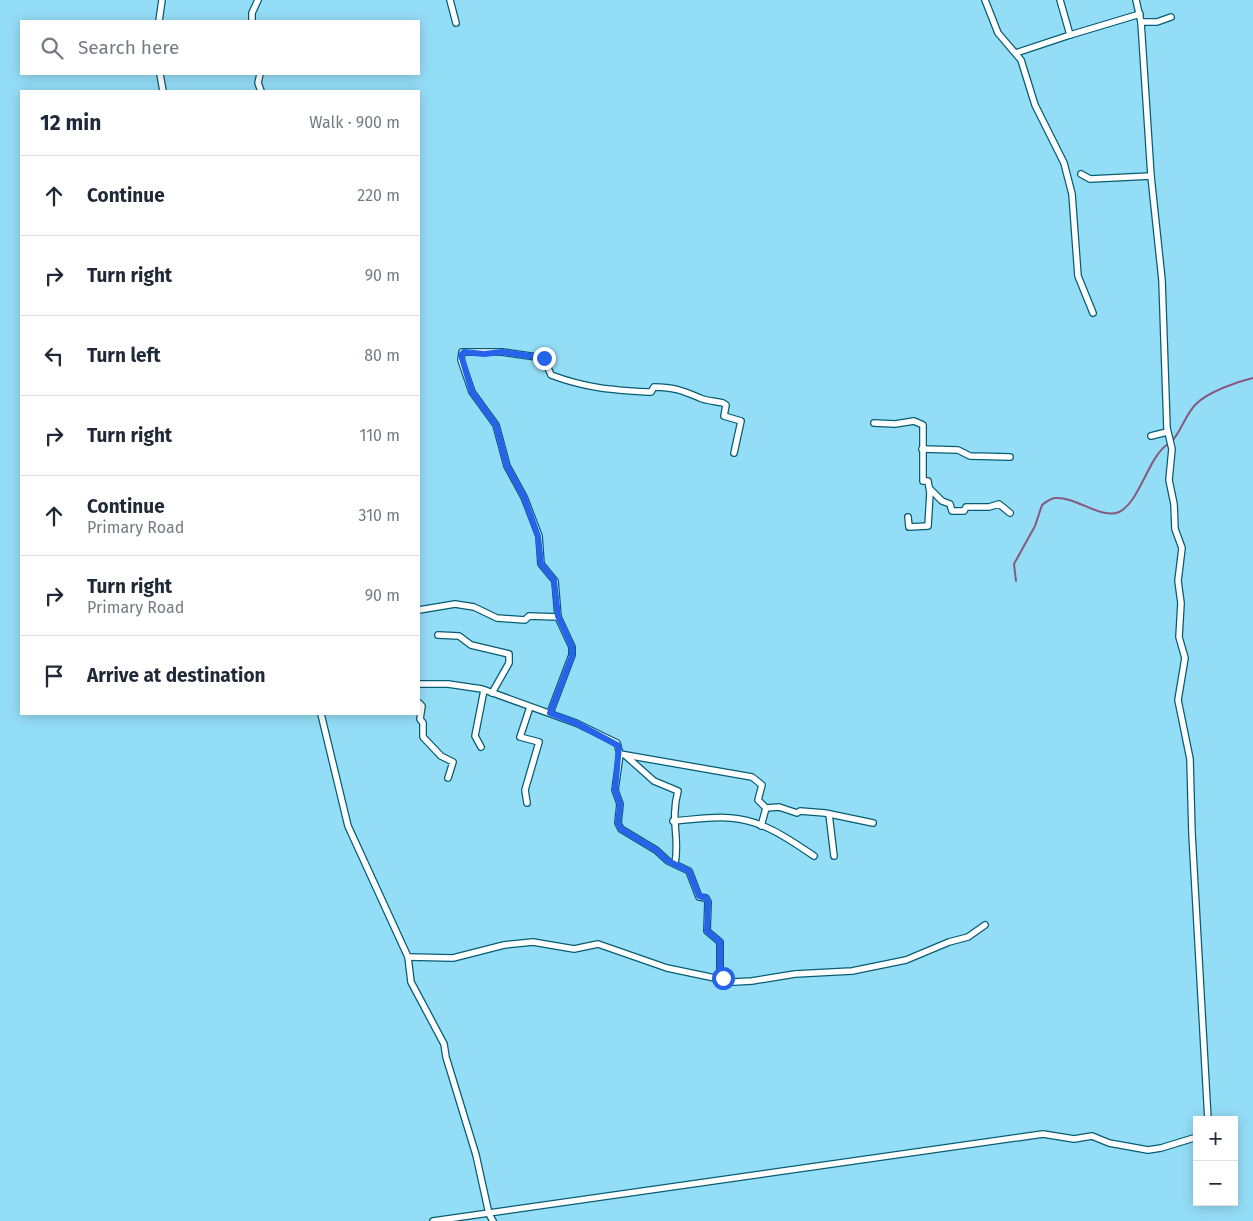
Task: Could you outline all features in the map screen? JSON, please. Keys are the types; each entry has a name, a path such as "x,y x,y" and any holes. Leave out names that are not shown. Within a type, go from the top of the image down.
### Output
{"street":[{"path":"160,20 162,0"},
{"path":"252,20 252,13 258,0"},
{"path":"450,0 456,23"},
{"path":"985,0 998,33 1021,60 1035,105 1064,163 1072,194 1078,276 1093,313"},
{"path":"1060,0 1070,35"},
{"path":"1136,0 1141,22 1151,176 1162,280 1168,432 1172,449 1169,480 1175,529 1182,548 1178,581 1181,603 1179,637 1186,658 1178,700 1190,759 1192,834 1208,1116"},
{"path":"1140,12 1142,0"},
{"path":"1016,54 1140,12"},
{"path":"1141,22 1157,22 1171,17"},
{"path":"160,75 163,90"},
{"path":"260,75 258,83 261,90"},
{"path":"1081,174 1090,179 1151,176"},
{"path":"550,713 572,656 572,647 558,616 554,580 541,564 536,528 524,497 507,466 496,425 472,392 464,372 461,353 502,352 544,358 551,375 579,385 595,389 648,392 651,392 654,387 678,389 701,399 723,403 726,405 724,416 741,420 734,453"},
{"path":"874,423 895,424 914,421 923,424 923,481 928,481 930,489 928,526 909,527 908,517"},
{"path":"1151,436 1168,432"},
{"path":"922,449 958,450 970,456 1010,457"},
{"path":"930,489 942,501 950,504 952,511 964,511 966,507 989,507 1000,504 1010,513"},
{"path":"420,610 455,604 474,608 497,618 525,620 529,616 558,616"},
{"path":"438,635 459,636 471,645 509,654 508,663 492,693"},
{"path":"420,684 458,685 484,690 576,723 617,743 622,755 654,781 678,792 673,821 678,850 675,864"},
{"path":"481,748 475,736 484,690"},
{"path":"420,705 422,706 420,719 423,723 423,737 441,756 453,762 448,778"},
{"path":"527,803 525,790 538,742 520,737 530,707"},
{"path":"321,715 348,826 408,957 411,982 444,1044 453,1085 476,1156 489,1214 493,1221"},
{"path":"622,755 752,777 762,785 758,800 766,808 779,807 797,813 800,811 829,814 872,823"},
{"path":"622,755 615,790 620,804 618,823 621,829 656,850 668,861 689,871 699,896 706,898 707,931 720,942 720,970 724,980"},
{"path":"761,826 766,808"},
{"path":"829,814 834,856"},
{"path":"673,821 731,818 778,832 814,856"},
{"path":"408,957 453,958 504,945 533,942 574,949 598,944 667,968 724,980 752,981 795,974 852,971 906,960 949,942 968,937 985,925"},
{"path":"433,1221 1043,1134 1074,1139 1092,1136 1109,1143 1148,1150 1162,1148 1193,1138"}],"waterway":[{"path":"1172,441 1192,408 1201,400 1223,388 1253,378"},
{"path":"1016,581 1014,564 1035,526 1042,505 1048,500 1063,498 1097,511 1112,514 1119,512 1133,499 1155,459 1168,444"}],"route":[{"path":"544,358 502,352 484,354 462,352 461,355 464,372 468,377 472,392 496,425 507,466 524,497 538,536 541,564 554,580 558,616 572,647 572,656 550,713 589,729 617,743 619,746 620,754 616,768 615,790 620,804 618,823 621,829 656,850 668,861 680,865 689,871 693,887 698,891 698,896 706,898 708,902 707,931 720,942 720,970 723,978"}]}
